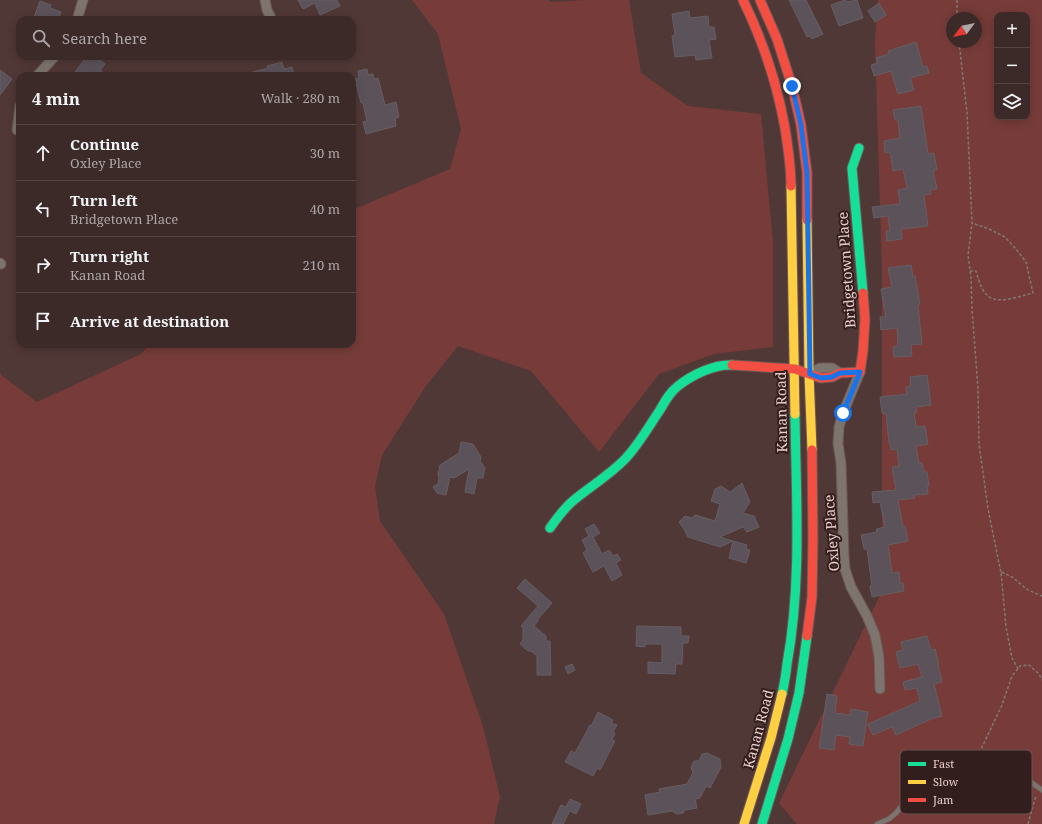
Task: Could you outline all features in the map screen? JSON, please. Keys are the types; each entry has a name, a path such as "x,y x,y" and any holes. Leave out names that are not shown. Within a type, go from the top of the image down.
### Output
{"main road":[{"name":"Kanan Road","path":"743,0 764,48 777,90 786,138 791,177 797,539 796,596 791,644 783,690 771,738 744,824"},
{"name":"Kanan Road","path":"760,0 777,40 792,86 801,125 807,173 812,449 812,597 806,645 799,693 788,739 762,824"},
{"name":"Bridgetown Place","path":"859,148 852,168 865,319 860,372"},
{"path":"550,528 560,514 573,501 609,474 627,456 643,436 668,397 688,378 706,370 727,365 795,369 821,378 832,377 840,373 860,372"}],"street":[{"path":"79,16 84,0"},
{"path":"265,0 270,16"},
{"path":"41,72 51,60"},
{"name":"Oxley Place","path":"860,372 843,413 839,427 838,444 841,463 844,556 845,569 851,587 867,616 875,636 879,657 880,689"}],"lane":[{"path":"1032,783 1040,790"},
{"path":"877,824 889,819 900,808"}],"path":[{"path":"957,0 957,12"},
{"path":"961,48 967,113 972,223 968,255 978,389 979,444 988,509 1001,573 1006,626 1012,658 1018,669"},
{"path":"970,271 976,271 986,294 995,300 1008,299 1033,292 1026,262 1016,249 1005,237 972,223"},
{"path":"1001,573 1012,577 1028,590 1042,596"},
{"path":"981,750 1002,706 1012,676 1020,666 1029,665 1039,674 1042,680"},
{"path":"1032,809 1040,790"},
{"path":"1028,824 1031,814"}],"shaded area":[{"path":"412,0 549,0 550,2 629,0 641,73 688,106 761,114 773,242 773,347 714,354 659,374 599,452 531,371 458,346 426,386 382,455 375,486 380,521 444,614 483,726 500,797 494,824 0,824 0,372 1,375 37,402 141,354 146,348 356,348 356,208 450,169 461,129 438,34"},
{"path":"878,0 1042,0 1042,824 797,824 779,803 882,591 882,272 875,41"}],"building":[{"path":"298,0 337,0 340,6 320,15 315,3 303,9"},
{"path":"789,0 806,0 823,34 812,39 810,36 807,37"},
{"path":"845,0 847,2 857,0 863,18 839,26 831,5"},
{"path":"40,1 51,5 50,8 61,12 60,16 34,16"},
{"path":"879,3 886,15 875,22 868,11"},
{"path":"689,11 690,18 708,16 709,27 714,27 716,39 709,40 712,58 696,60 695,55 675,57 672,36 675,35 672,14"},
{"path":"916,42 923,67 927,66 929,73 910,78 914,90 898,94 891,71 874,76 871,65 878,63 876,58 889,54 888,51"},
{"path":"84,60 100,60 105,64 100,70 102,71 101,72 75,72"},
{"path":"282,62 284,69 292,67 293,72 253,72 268,68 267,66"},
{"path":"367,69 368,75 373,74 374,79 378,78 385,105 396,102 399,117 395,119 396,126 366,134 363,122 367,121 356,83 356,79 359,78 358,71"},
{"path":"0,70 12,79 0,95"},
{"path":"921,106 928,154 934,153 937,170 933,170 937,189 930,190 931,194 924,195 928,226 901,229 902,239 887,241 886,231 890,231 888,216 874,218 872,207 900,204 898,190 907,188 903,169 893,171 890,152 885,153 884,141 900,138 898,120 895,120 893,110"},
{"path":"911,265 913,277 915,276 920,304 918,305 922,344 911,345 912,356 894,357 893,347 898,346 897,328 881,330 880,317 886,317 881,289 892,287 888,268"},
{"path":"927,375 931,405 916,407 917,412 914,413 916,427 925,426 928,444 916,446 919,463 922,463 924,472 927,472 929,486 927,486 928,494 914,495 915,498 898,500 903,527 905,526 908,541 888,545 892,573 899,572 900,583 903,583 904,591 872,597 867,549 864,549 861,535 877,532 876,529 885,527 880,502 873,503 872,492 896,490 892,467 899,466 897,449 891,450 889,443 886,413 882,413 880,397 907,394 906,387 911,386 910,377"},
{"path":"461,442 473,444 481,457 480,461 485,468 483,478 477,478 474,494 465,492 469,469 454,478 450,477 446,495 437,493 433,487 438,484 440,465 459,453"},
{"path":"742,483 750,502 743,513 754,516 759,527 747,532 743,527 720,537 733,541 720,547 688,537 679,522 685,516 692,518 695,515 715,521 720,504 711,501 715,489 721,486 730,492"},
{"path":"594,524 600,533 593,537 602,554 609,550 613,556 617,554 621,560 616,563 622,575 612,581 604,566 593,572 583,553 587,550 582,540 589,536 585,529"},
{"path":"733,541 747,545 746,549 750,550 746,563 729,558"},
{"path":"525,579 552,603 534,626 546,636 546,641 550,641 551,675 537,675 537,656 520,644 523,640 523,628 521,626 538,606 517,588"},
{"path":"637,626 681,627 681,636 689,636 688,643 683,643 682,664 676,664 675,674 648,673 648,662 662,663 662,644 645,644 645,647 636,646"},
{"path":"927,636 931,650 935,649 939,665 942,682 934,684 942,716 931,719 896,735 892,727 873,735 868,724 920,701 917,688 905,690 903,682 922,677 918,664 900,668 896,652 903,650 901,642"},
{"path":"572,664 575,670 568,674 565,667"},
{"path":"827,694 837,696 835,713 850,715 851,709 868,712 863,746 849,744 850,737 836,735 834,750 819,748"},
{"path":"598,712 613,720 611,723 617,725 613,732 615,733 612,740 615,741 600,770 597,768 593,776 565,762 571,751 575,753"},
{"path":"707,753 720,759 721,767 710,788 706,786 700,798 695,799 697,808 685,810 683,813 677,814 672,811 648,815 645,795 660,792 659,789 687,784 693,773 691,767 694,761 699,761 702,754"},
{"path":"570,799 581,804 576,814 570,811 563,824 552,824 561,805 566,807"}],"traffic: fast":[{"path":"859,148 852,168 863,293"},
{"path":"550,528 570,503 607,475 631,453 675,388 690,378 711,368 732,365"},
{"path":"782,694 786,676 795,602 797,539 795,414"},
{"path":"762,824 788,739 799,693 807,636"}],"traffic: slow":[{"path":"791,186 795,414"},
{"path":"807,220 809,374 812,450"},
{"path":"744,824 771,738 782,694"}],"traffic: jam":[{"path":"743,0 763,47 778,95 785,128 790,164 791,186"},
{"path":"760,0 777,39 792,86 801,125 807,173 807,220"},
{"path":"732,365 795,369 821,378 832,377 840,373 860,372 865,319 863,293"},
{"path":"807,636 812,597 812,450"}],"route":[{"path":"792,86 801,125 807,173 810,374 821,378 832,377 840,373 860,372 843,413"}]}
